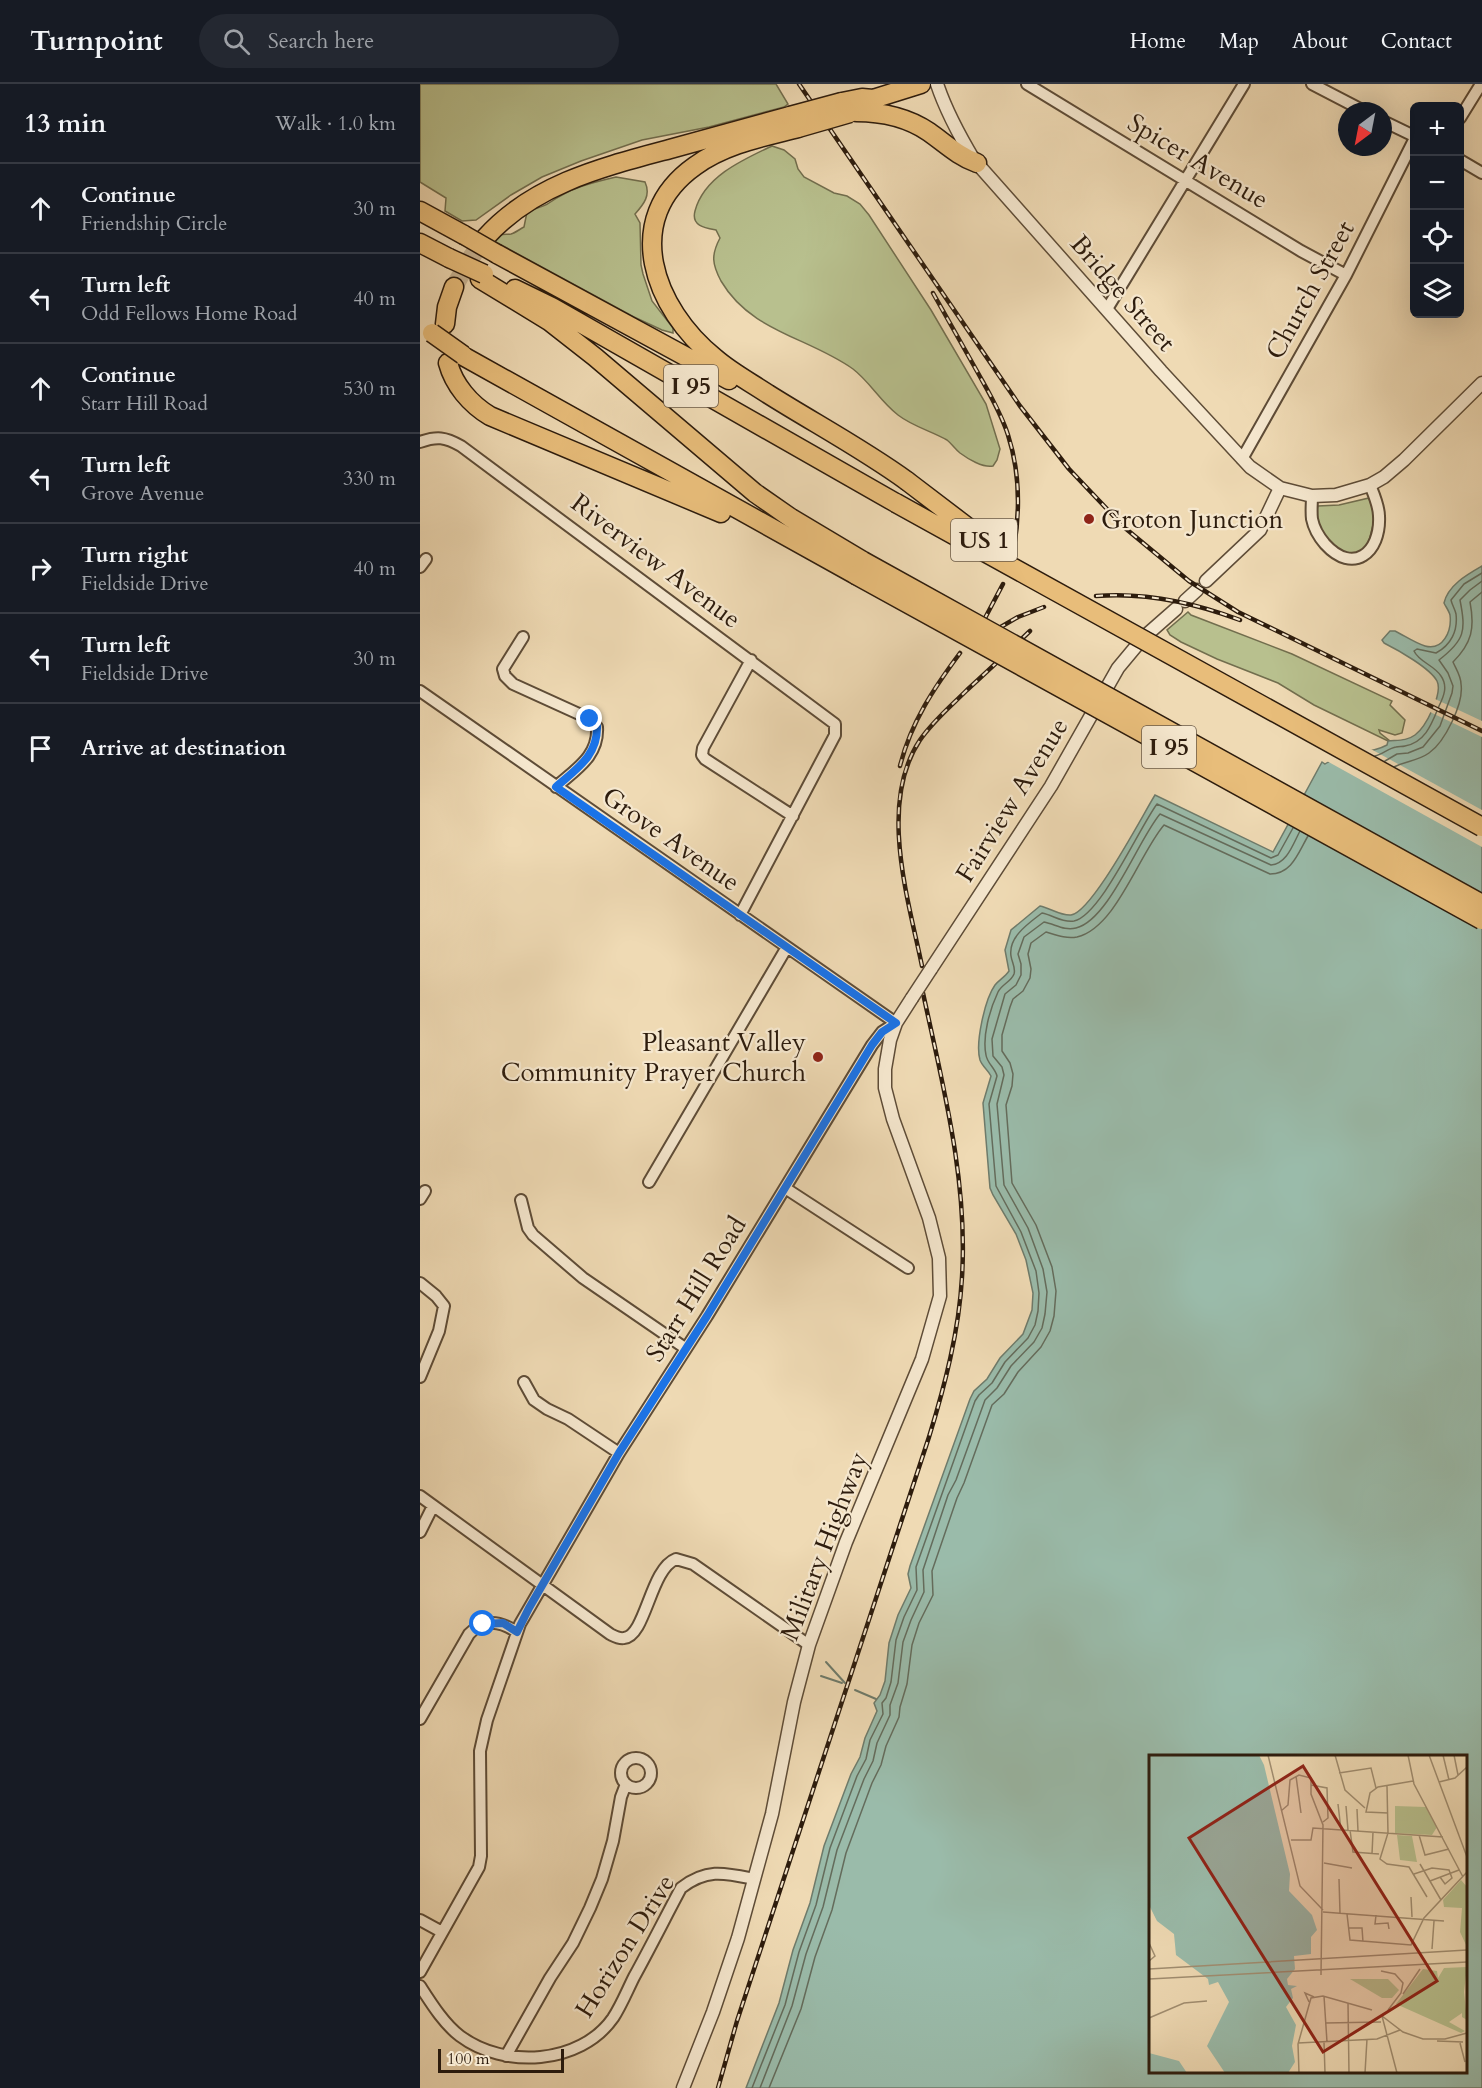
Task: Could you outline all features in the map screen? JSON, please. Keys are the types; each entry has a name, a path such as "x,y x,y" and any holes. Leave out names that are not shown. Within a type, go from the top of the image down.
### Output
{"highway":[{"path":"849,109 862,98 873,99 921,84"},
{"path":"485,238 522,205 547,190 610,165 849,109 911,121 957,154 977,163"},
{"path":"794,122 721,151 684,174 668,193 656,215 651,237 652,257 657,278 666,297 680,322 696,342 728,368 852,446"},
{"name":"US 1","path":"420,211 852,446 907,481 1063,596"},
{"name":"I 95","path":"420,243 482,277 552,307 1063,596 1482,827"},
{"path":"482,277 549,321 596,357 755,493 859,568 1482,904"},
{"path":"454,287 447,307 430,331 461,358 455,381 480,410 497,420 740,521 777,530"},
{"name":"I 95","path":"461,358 777,530 859,568 1482,920"}],"street":[{"name":"Bridge Street","path":"937,84 941,99 960,137 977,163 1242,459 1258,474 1280,488 1312,496 1336,495 1370,485 1384,477 1404,460 1482,383"},
{"name":"Spicer Avenue","path":"1027,84 1301,251 1346,275"},
{"path":"1107,309 1244,84"},
{"path":"1312,84 1347,102"},
{"path":"1464,112 1481,84"},
{"path":"1392,126 1410,136"},
{"name":"Church Street","path":"1242,459 1346,275 1410,146"},
{"path":"1464,162 1482,172"},
{"name":"Riverview Avenue","path":"420,442 433,437 445,437 461,446 832,720 836,726 835,735 793,816"},
{"path":"1312,496 1312,519 1321,539 1342,558 1362,558 1371,549 1378,529 1379,513 1370,485"},
{"name":"Fairview Avenue","path":"896,1023 1051,786 1118,668 1138,644 1260,530 1280,488"},
{"path":"523,638 503,669 505,676 513,684 590,719 597,726 598,738 593,752 586,762 556,787"},
{"path":"740,915 793,816 705,759 702,754 751,660"},
{"name":"Grove Avenue","path":"420,691 896,1023"},
{"path":"649,1182 787,948"},
{"name":"Starr Hill Road","path":"442,1932 479,1867 481,1856 480,1751 487,1720 517,1632 619,1453 872,1045 882,1032 896,1023"},
{"name":"Military Highway","path":"683,2088 713,2012 738,1938 772,1814 794,1702 809,1645 846,1542 922,1359 940,1296 939,1258 929,1218 885,1088 886,1059 896,1023"},
{"path":"785,1188 909,1268"},
{"path":"521,1200 528,1228 533,1235 583,1278 685,1348"},
{"path":"420,1283 444,1306 439,1331 420,1377"},
{"path":"524,1382 534,1400 568,1419 619,1453"},
{"path":"420,1496 610,1634 624,1638 635,1631 664,1567 676,1559 684,1560 809,1645"},
{"path":"420,1532 433,1506"},
{"path":"420,1719 475,1627 483,1624 503,1623 517,1632"},
{"path":"506,2056 550,1978 573,1943 590,1908 614,1841 626,1784"},
{"name":"Horizon Drive","path":"420,1986 441,2017 460,2036 484,2049 506,2056 523,2057 563,2053 594,2038 613,2018 681,1888 693,1878 710,1873 724,1873 754,1879"},
{"path":"420,1920 442,1932 420,1972"}],"green space":[{"path":"420,84 776,84 788,104 709,127 642,140 581,161 542,177 511,195 476,220 462,221 445,211 446,198 420,182"},
{"path":"772,146 784,150 795,159 804,177 834,193 847,196 860,204 869,215 931,310 986,404 1000,449 993,466 985,466 971,460 947,440 903,419 853,369 836,358 764,323 733,298 721,281 714,260 720,238 716,230 697,223 694,216 695,211 700,199 715,179 749,157"},
{"path":"616,177 645,182 647,187 646,199 635,214 640,223 641,265 652,301 673,328 673,333 634,317 494,241 499,236 513,233 524,227 527,212 546,205 573,190"},
{"path":"1369,498 1375,517 1368,545 1359,552 1350,553 1331,544 1319,526 1316,516 1318,506 1339,505"},
{"path":"1188,612 1292,654 1392,701 1390,705 1405,720 1402,733 1395,735 1379,730 1390,741 1388,741 1314,705 1278,683 1181,642 1170,635 1167,630"}],"water":[{"path":"1482,566 1482,2088 746,2088 779,2003 793,1950 810,1903 824,1846 877,1711 874,1703 885,1681 889,1643 898,1615 911,1588 908,1574 910,1566 970,1399 974,1391 987,1379 1000,1358 1023,1334 1032,1310 1033,1293 1026,1260 1016,1234 990,1188 983,1103 991,1076 981,1062 979,1052 980,1032 988,1000 995,985 1009,971 1005,950 1011,930 1040,906 1067,915 1080,910 1103,881 1155,795 1273,852 1322,762 1325,764 1341,757 1372,751 1387,745 1388,741 1409,738 1424,725 1436,701 1437,681 1421,665 1382,640 1390,631 1395,631 1425,646 1437,646 1441,643 1448,633 1450,621 1450,614 1444,603 1450,591 1459,581"}],"pier":[{"path":"1433,698 1482,721 1482,737 1428,711"},
{"path":"1369,748 1482,810 1482,847 1325,760 1341,752"}],"waterway":[{"path":"826,1662 845,1683"},
{"path":"821,1676 842,1683"},
{"path":"855,1690 876,1699"}],"tunnel":[{"path":"454,287 485,238"}],"railway":[{"path":"799,84 1020,406 1069,469 1125,528 1189,581 1238,612 1482,731"},
{"path":"933,293 990,396 1008,435 1015,463 1018,492 1014,548"},
{"path":"984,620 1003,584"},
{"path":"1096,596 1133,596 1170,600 1240,620"},
{"path":"999,628 1018,617 1044,607"},
{"path":"922,966 900,851 898,821 907,765 920,740 936,720 1030,631"},
{"path":"900,766 910,735 924,706 960,653"},
{"path":"718,2088 737,2021 929,1437 946,1378 954,1338 962,1277 963,1241 958,1169 946,1098 923,993"}],"place":[{"name":"Groton Junction","path":"1089,519"},
{"name":"Pleasant Valley Community Prayer Church","path":"818,1057"}],"route":[{"path":"483,1624 503,1623 517,1632 619,1453 707,1316 876,1038 896,1023 556,787 586,762 593,752 598,738 597,726 590,719"}]}
